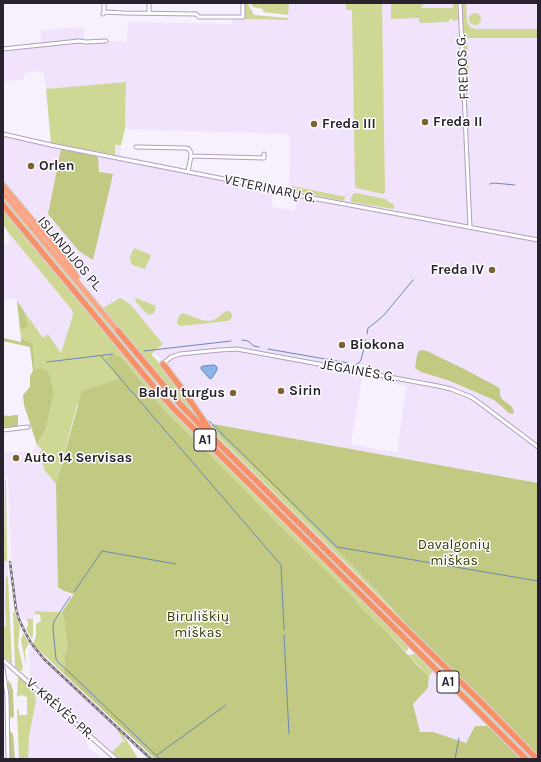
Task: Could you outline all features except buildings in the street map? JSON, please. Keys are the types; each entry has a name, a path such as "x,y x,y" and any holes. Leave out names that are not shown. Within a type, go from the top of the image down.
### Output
{"highway":[{"path":"3,185 64,258 96,304"},
{"name":"ISLANDIJOS PL.","path":"3,193 118,331"},
{"name":"ISLANDIJOS PL.","path":"3,205 174,409 526,759"},
{"name":"A1","path":"118,331 180,404 537,759"},
{"path":"163,364 219,443"}],"street":[{"path":"104,3 103,13 196,14 199,16 243,17 243,3"},
{"path":"149,3 149,13"},
{"name":"FREDOS G.","path":"460,3 470,227"},
{"path":"3,49 79,41 106,41"},
{"name":"VETERINARŲ G.","path":"3,134 51,145 291,192 296,195 538,240"},
{"path":"136,147 186,148 191,153 188,172"},
{"path":"191,156 264,158 264,154"},
{"name":"JĖGAINĖS G.","path":"163,364 171,357 180,354 220,350 251,351 452,389 481,404 538,447"},
{"path":"3,430 28,427"},
{"path":"4,661 3,668 7,696 8,759"},
{"name":"V. KRĖVĖS PR.","path":"4,661 116,759"}],"shaded area":[{"path":"289,3 538,3 538,483 213,424 208,425 172,372 153,352 163,343 120,298 103,308 41,231 34,216 29,213 3,183 3,137 23,140 50,147 51,143 115,155 115,145 121,145 120,156 274,187 271,207 295,211 297,198 289,196 290,134 125,129 126,82 46,89 43,71 24,73 24,79 3,82 3,46 41,42 41,30 84,27 84,41 105,39 108,41 127,42 128,22 232,24 232,19 287,20","holes":["99,172 113,174 49,214","420,372 500,389 500,396 507,402 509,413 494,400 450,381","362,377 406,386 397,453 351,444"]},
{"path":"8,232 72,310 73,315 61,353 48,335 43,338 15,298 3,299 3,245 10,244"},
{"path":"37,445 42,449 45,471 56,484 56,503 64,591 74,594 62,612 35,611 33,619 22,620 17,605 12,562 7,475 5,479 4,561 7,561 8,577 6,577 6,625 3,628 4,452 32,452"},
{"path":"31,645 42,659 114,726 125,742 122,742 112,752 31,682 29,651"},
{"path":"433,671 489,726 475,726 466,743 433,732 420,732 413,704 428,688 429,676"},
{"path":"33,689 89,739 87,740 87,748 103,759 28,759 29,736 36,699"}],"green space":[{"path":"245,3 248,4 254,15 288,18 288,20 245,19"},
{"path":"250,3 289,3 288,15 263,12 263,9 253,7"},
{"path":"346,3 382,3 385,192 383,194 356,188 355,186 352,10 346,10"},
{"path":"391,3 424,3 422,8 453,8 453,3 457,3 458,19 453,21 453,19 449,19 449,22 421,23 419,18 391,19"},
{"path":"462,3 466,3 467,22 471,28 538,29 538,38 467,38 469,74 467,74 465,72"},
{"path":"473,13 477,13 481,19 477,25 473,25 469,21 469,17"},
{"path":"126,82 125,129 121,145 115,145 115,155 51,143 46,89"},
{"path":"61,149 98,157 99,172 113,174 93,260 79,251 48,214"},
{"path":"292,186 346,197 343,201 295,191 292,190"},
{"path":"354,193 385,199 394,205 394,207 393,209 351,202 351,198"},
{"path":"3,196 135,355 437,662 435,665 170,401 3,200"},
{"path":"3,210 168,407 406,644 408,648 406,652 360,607 355,599 167,413 123,359 117,355 119,379 77,405 56,484 45,471 39,454 42,449 37,445 46,428 54,394 51,378 48,371 35,370 33,343 24,340 21,337 20,330 27,327 24,311 43,338 48,334 61,353 73,315 72,310 8,232 3,224"},
{"path":"134,248 151,255 145,269 132,265 130,257"},
{"path":"120,298 130,304 163,344 153,352 152,355 169,373 201,421 175,394 103,308"},
{"path":"136,298 154,305 156,307 154,313 150,315 147,314 135,301"},
{"path":"17,301 24,311 28,327 20,330"},
{"path":"226,311 229,311 232,314 232,318 228,321 181,326 178,325 177,322 182,313 208,321 214,320"},
{"path":"21,337 24,340 33,343 35,370 41,368 48,371 54,394 46,428 37,445 24,405 23,395 30,387 30,376 33,371 30,347 3,341 3,338 21,342"},
{"path":"420,350 427,351 496,386 500,389 500,396 502,399 511,406 514,411 513,414 509,413 494,400 450,381 421,372 415,368 417,355"},
{"name":"Biruliškių miškas","path":"110,355 117,355 123,359 167,413 355,599 360,607 384,629 429,676 428,688 413,704 420,732 433,732 466,743 475,726 489,726 522,759 155,759 63,673 65,668 64,658 67,647 62,612 74,594 64,591 58,587 56,484 82,391 119,379 106,359"},
{"path":"3,415 18,415 18,427 3,429"},
{"path":"213,424 221,437 256,469 378,592 404,621 214,433 208,425"},
{"name":"Davalgonių miškas","path":"213,424 538,483 538,755 404,622 378,592 256,469 221,437"},
{"path":"5,479 6,481 7,561 4,561"},
{"path":"6,577 8,577 12,664 3,656 3,628 6,625"},
{"path":"35,611 62,612 67,647 64,658 65,668 63,673 33,644 36,636 36,624 41,621 40,615 35,614"},
{"path":"13,612 15,612 20,626 18,646 23,667 22,671 15,667"},
{"path":"27,619 33,619 32,639 26,629 28,625"},
{"path":"23,633 29,643 25,650 26,666 21,640"},
{"path":"415,654 433,671 429,676 408,655"},
{"path":"441,667 534,759 529,759 438,669"},
{"path":"18,676 33,689 36,699 29,736 28,759 19,759 17,709 19,710 19,715 27,715 27,697 21,695 17,697"},
{"path":"8,680 13,691 14,716 12,718 10,717"},
{"path":"116,729 120,731 138,759 120,759 112,752 122,742 125,742"},
{"path":"10,731 13,734 15,759 10,759"}],"water":[{"path":"214,365 217,367 217,370 210,379 201,367"}],"waterway":[{"path":"490,184 515,185"},
{"path":"367,334 368,328 384,315 413,280"},
{"path":"242,340 248,341 254,346 259,347"},
{"path":"355,365 361,360 366,340"},
{"path":"144,351 231,341"},
{"path":"268,349 348,363"},
{"path":"47,362 113,354"},
{"path":"101,356 281,565 284,630"},
{"path":"209,421 337,547 538,581"},
{"path":"74,592 102,551 176,564"},
{"path":"70,597 54,621 53,628 56,659 160,759"},
{"path":"284,635 289,734"},
{"path":"157,755 226,705"},
{"path":"455,759 459,738"}],"railway":[{"path":"10,562 16,609 19,619 31,643 44,659 151,759"}],"place":[{"name":"Freda II","path":"425,122"},
{"name":"Freda III","path":"314,124"},
{"name":"Orlen","path":"31,166"},
{"name":"Freda IV","path":"492,270"},
{"name":"Biokona","path":"342,345"},
{"name":"Sirin","path":"281,391"},
{"name":"Baldų turgus","path":"233,393"},
{"name":"Auto 14 Servisas","path":"16,458"}]}
